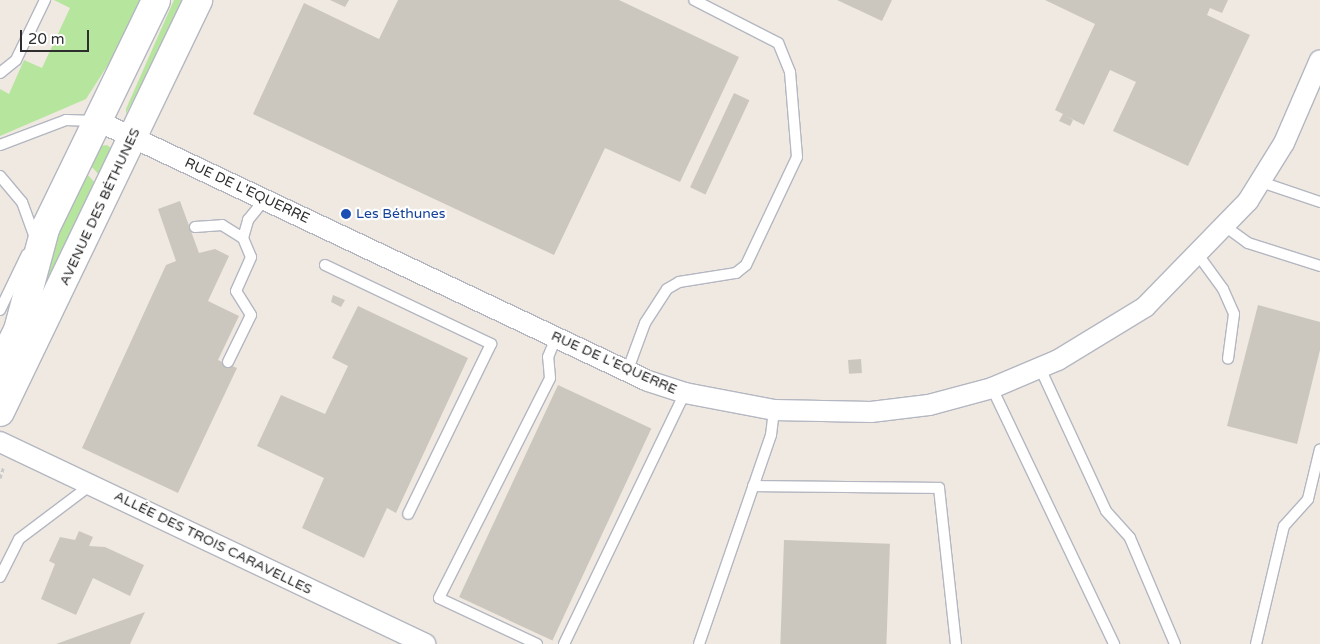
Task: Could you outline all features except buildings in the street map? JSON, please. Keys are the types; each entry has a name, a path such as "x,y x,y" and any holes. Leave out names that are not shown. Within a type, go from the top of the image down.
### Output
{"street":[{"path":"0,366 18,330 39,243 156,0"},
{"name":"AVENUE DES BÉTHUNES","path":"0,412 198,0"},
{"name":"RUE DE L'EQUERRE","path":"98,121 627,372 684,393 774,410 871,412 929,405 992,388 1040,368 1145,307 1199,256 1226,227 1261,182 1302,109 1320,60"},
{"name":"ALLÉE DES TROIS CARAVELLES","path":"0,442 426,644"}],"lane":[{"path":"0,73 16,60 45,0"},
{"path":"627,372 645,323 667,289 679,282 736,273 746,265 797,157 790,72 778,43 694,0"},
{"path":"0,145 66,120 98,121"},
{"path":"0,176 22,202 39,243 0,310"},
{"path":"1261,182 1320,202"},
{"path":"243,238 248,220 264,200"},
{"path":"195,227 222,225 243,238 251,257 236,291 251,315 228,362"},
{"path":"1226,227 1248,243 1320,266"},
{"path":"1199,256 1223,289 1234,314 1228,359"},
{"path":"325,264 491,344 408,514"},
{"path":"537,644 439,598 550,378 548,357 556,338"},
{"path":"1040,368 1106,511 1130,538 1175,644"},
{"path":"992,388 1114,644"},
{"path":"564,644 684,393"},
{"path":"699,644 770,435 774,410"},
{"path":"1256,644 1284,526 1308,498 1320,449"},
{"path":"0,577 19,539 92,484"},
{"path":"753,486 939,488 956,644"}],"path":[{"path":"0,478 5,462"}],"green space":[{"path":"54,0 140,0 113,57 86,99 0,136 0,89 9,94 24,60 42,68 70,8"},
{"path":"174,0 185,0 126,114 126,109"},
{"path":"107,145 112,149 102,178 90,165 100,146"},
{"path":"86,173 98,186 38,313 49,249"}],"place":[{"name":"Les Béthunes","path":"346,214"}]}
